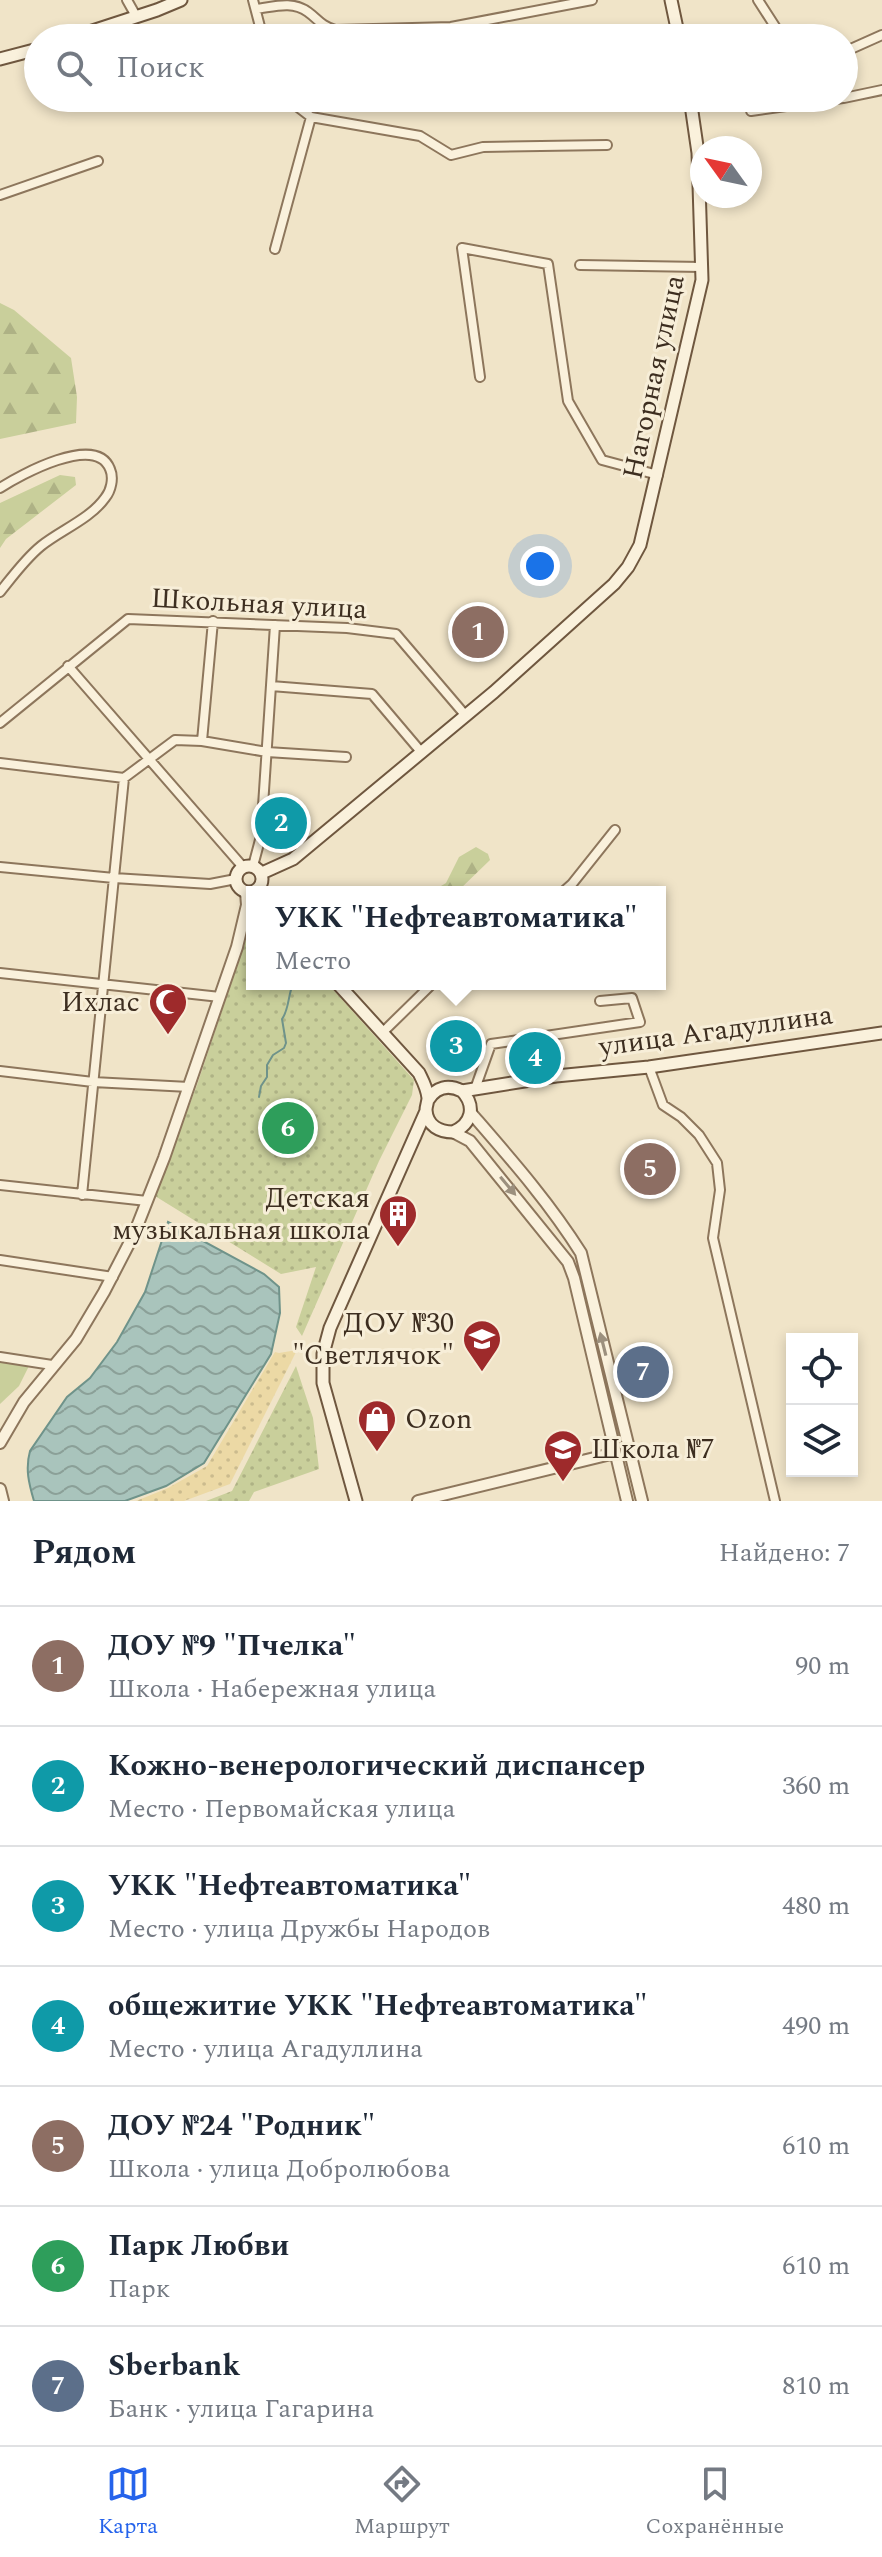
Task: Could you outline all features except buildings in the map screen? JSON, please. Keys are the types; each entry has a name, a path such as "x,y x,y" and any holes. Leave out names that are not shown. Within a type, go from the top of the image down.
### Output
{"main road":[{"path":"112,24 181,0"},
{"path":"671,0 676,24"},
{"path":"0,59 24,53"},
{"name":"Нагорная улица","path":"252,869 293,859 569,627 628,567 640,545 697,309 702,267 698,153 692,112"},
{"path":"246,890 239,887 236,879 238,871 252,869 261,886"},
{"path":"343,990 419,1073 425,1085 433,1126 450,1132"},
{"name":"улица Агадуллина","path":"462,1091 508,1082 649,1067 882,1033"},
{"path":"419,1073 445,1087 462,1091 471,1108"},
{"path":"411,1142 433,1133 450,1132 468,1122 471,1108 485,1092 508,1082"},
{"path":"356,1501 323,1383 323,1354 330,1328 427,1106 438,1090 445,1087"}],"street":[{"path":"127,0 136,16"},
{"path":"467,24 592,0"},
{"path":"758,0 773,24"},
{"path":"254,5 298,6 319,24"},
{"path":"858,46 882,35"},
{"path":"858,95 882,90"},
{"path":"304,112 311,117 420,136 451,155 483,147 607,145"},
{"path":"275,249 311,117"},
{"path":"0,195 98,161"},
{"path":"480,377 462,248 548,264 568,401 602,460 658,475"},
{"path":"580,265 702,267"},
{"path":"0,488 50,462 77,455 98,456 110,467 112,481 107,497 90,513 40,547 0,592"},
{"name":"Школьная улица","path":"0,723 128,619 347,628 396,634 466,716"},
{"path":"202,741 213,621"},
{"path":"252,869 261,836 275,625"},
{"path":"68,666 148,760 252,869"},
{"path":"271,686 372,694 422,753"},
{"path":"0,763 124,778 175,740 202,741 267,752 346,757"},
{"path":"82,1195 124,778"},
{"path":"570,886 615,830"},
{"path":"0,867 210,884 236,879"},
{"path":"0,1443 24,1402 76,1339 113,1277 147,1201 189,1087 237,947 246,909"},
{"path":"0,973 220,997"},
{"path":"382,1033 426,990"},
{"path":"475,1089 491,1044 640,1022 632,998 600,1001"},
{"path":"649,1067 663,1105 699,1135 717,1163 720,1190 713,1238 775,1501"},
{"path":"0,1071 93,1082 189,1087"},
{"path":"471,1108 581,1253 642,1501"},
{"path":"450,1132 470,1141 568,1262 627,1501"},
{"path":"0,1185 147,1201"},
{"path":"0,1260 113,1277"},
{"path":"0,1357 52,1365"},
{"path":"418,1501 615,1453"},
{"path":"0,1489 3,1501"}],"green space":[{"path":"0,303 14,310 71,358 77,397 76,423 0,439"},
{"path":"60,475 75,477 76,485 6,539 0,548 0,503"},
{"path":"476,847 488,854 490,860 463,886 441,886 446,883 459,857"},
{"path":"246,939 246,990 333,990 414,1080 412,1095 379,1161 302,1336 296,1327 316,1267 281,1274 155,1196 197,1085"},
{"path":"0,1362 29,1366 19,1386 0,1404"},
{"path":"296,1366 313,1418 319,1469 254,1492 249,1501 206,1501 232,1491"}],"sand":[{"path":"297,1350 230,1484 184,1501 136,1501 168,1488 207,1466 275,1352"}],"water":[{"path":"168,1222 264,1274 279,1287 280,1313 271,1354 204,1463 166,1486 125,1501 34,1501 28,1470 30,1451 67,1397 90,1378 117,1342 145,1292"}],"waterway":[{"path":"259,1097 267,1077 267,1065 286,1043 282,1019 291,990"}],"place":[{"name":"ДОУ №9 \"Пчелка\"","path":"478,632"},
{"name":"Кожно-венерологический диспансер","path":"281,823"},
{"name":"Ихлас","path":"168,1036"},
{"name":"УКК \"Нефтеавтоматика\"","path":"456,1046"},
{"name":"общежитие УКК \"Нефтеавтоматика\"","path":"535,1058"},
{"name":"Парк Любви","path":"288,1128"},
{"name":"ДОУ №24 \"Родник\"","path":"650,1169"},
{"name":"Детская музыкальная школа","path":"398,1248"},
{"name":"Sberbank","path":"643,1372"},
{"name":"ДОУ №30 \"Светлячок\"","path":"482,1373"},
{"name":"Ozon","path":"377,1453"},
{"name":"Школа №7","path":"563,1483"}]}
